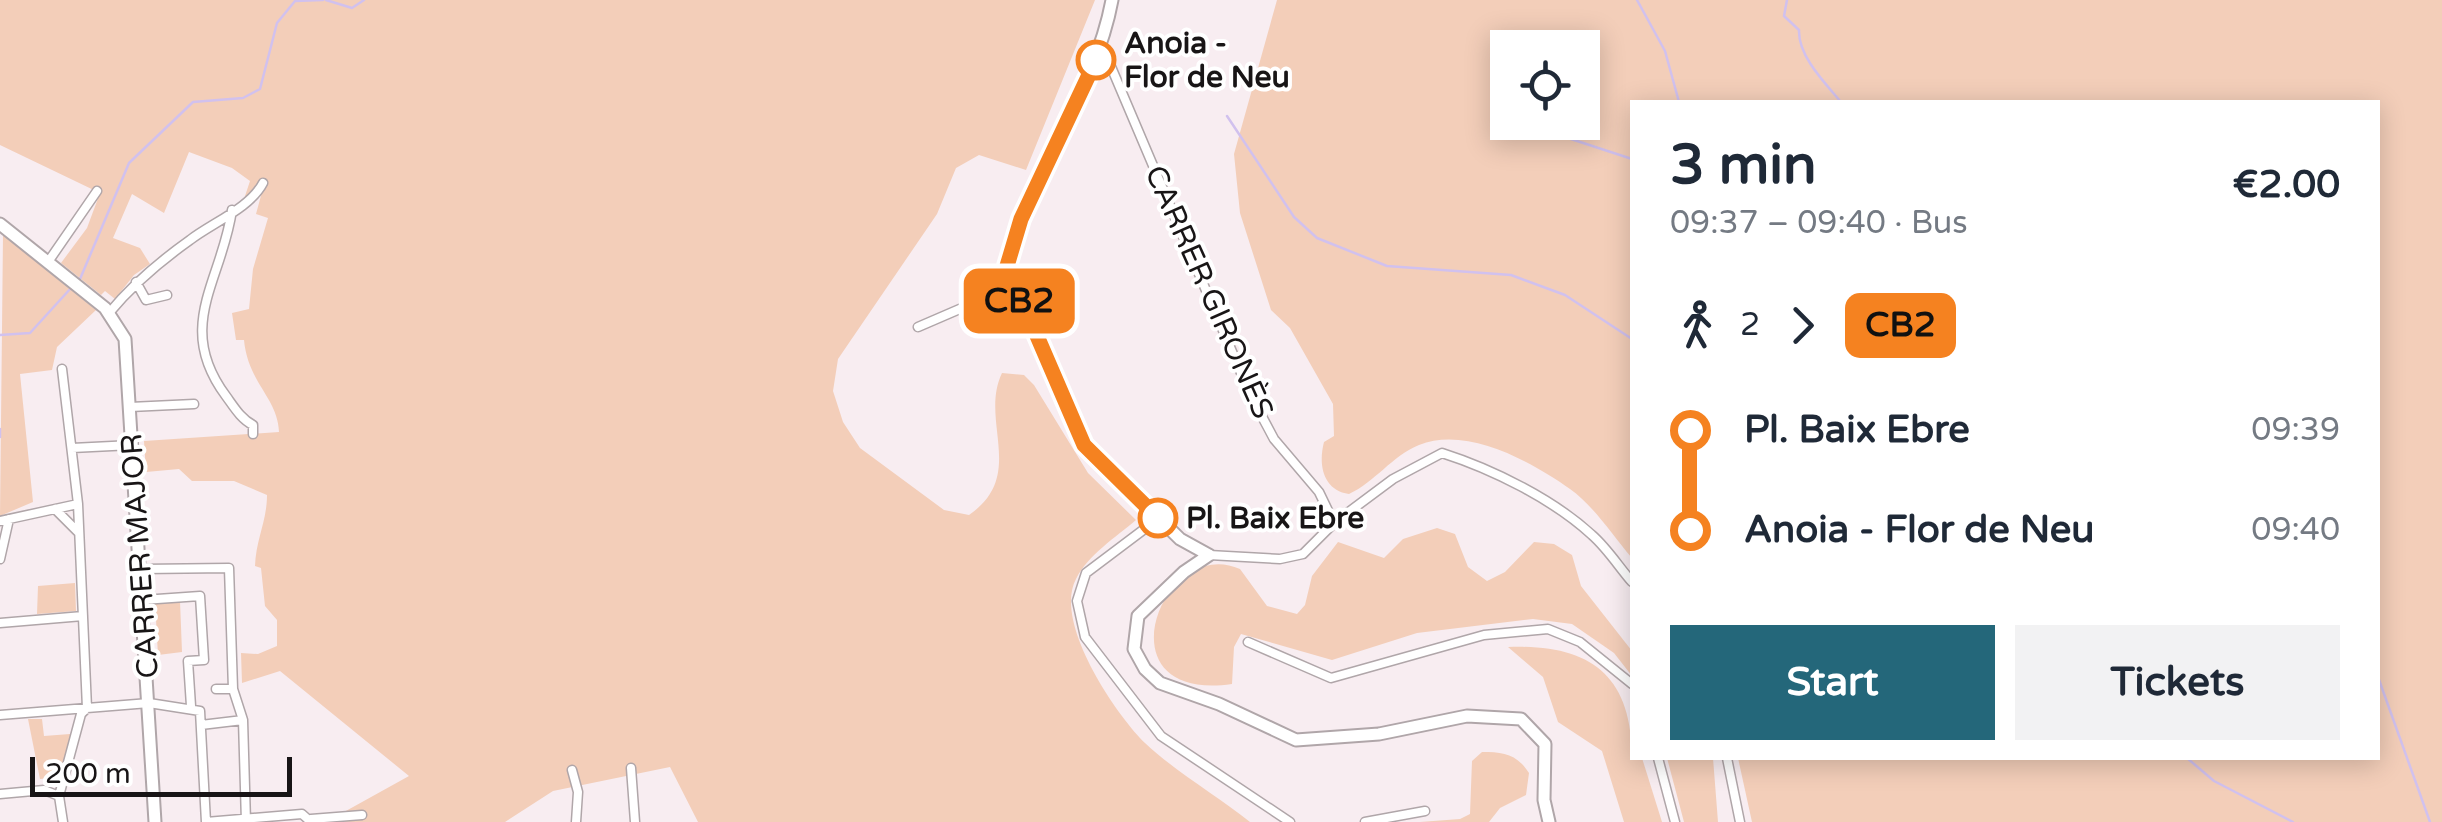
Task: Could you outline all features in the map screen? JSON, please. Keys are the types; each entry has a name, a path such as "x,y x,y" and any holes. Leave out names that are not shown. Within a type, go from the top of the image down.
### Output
{"street":[{"path":"1112,0 1100,52 1012,240 1007,266 1084,445 1180,538 1209,555 1280,560 1303,554 1334,523 1422,460 1442,453 1490,472 1554,508 1592,535 1630,580"},
{"name":"CARRER GIRONÈS","path":"1100,52 1109,62 1250,394 1274,440 1319,492 1334,523"},
{"path":"110,313 136,282 257,194 263,183"},
{"path":"52,265 97,191"},
{"path":"232,210 201,310 204,359 230,401 252,424 253,434"},
{"name":"CARRER MAJOR","path":"0,224 110,313 127,347 155,822"},
{"path":"136,282 146,300 167,296"},
{"path":"918,327 1013,286"},
{"path":"62,368 78,504 87,708"},
{"path":"130,407 194,404"},
{"path":"72,448 132,445"},
{"path":"0,553 4,520 78,504"},
{"path":"55,510 80,533"},
{"path":"1158,518 1086,573 1076,600 1085,637 1161,736 1290,822"},
{"path":"1180,538 1186,557 1184,572"},
{"path":"1209,555 1143,608 1134,627 1138,658 1160,683 1219,704 1296,740 1379,734 1468,716 1521,719 1545,744 1544,800 1549,822"},
{"path":"142,569 227,566 232,689 243,720 250,820"},
{"path":"144,600 200,596 204,660 188,661 191,706"},
{"path":"0,624 83,616"},
{"path":"1248,642 1331,678 1484,635 1548,628 1580,642 1630,682"},
{"path":"216,689 232,689"},
{"path":"0,715 149,702 191,706 200,711 205,822 302,814 311,821 362,814"},
{"path":"63,822 59,796 80,714 87,708"},
{"path":"201,725 243,720"},
{"path":"1659,760 1676,822"},
{"path":"1726,760 1740,822"},
{"path":"631,768 635,822"},
{"path":"572,770 578,802 576,822"},
{"path":"0,791 44,790 59,796"},
{"path":"1365,822 1425,811"}],"shaded area":[{"path":"0,0 1095,0 1026,170 979,155 956,168 937,214 838,359 833,391 843,422 860,448 944,510 969,515 986,499 995,483 999,465 996,391 1002,373 1024,375 1034,385 1088,473 1136,520 1095,554 1076,579 1071,597 1073,619 1091,666 1118,711 1145,743 1250,822 698,822 670,767 553,791 505,822 326,822 409,776 280,671 242,683 241,653 258,654 277,646 277,620 265,606 261,568 255,566 267,495 234,481 192,481 179,469 146,472 144,441 279,432 274,409 251,368 244,340 236,340 232,313 249,309 253,269 268,218 256,214 262,192 244,199 250,181 232,168 189,152 164,213 132,194 113,238 140,248 150,264 134,275 115,299 105,291 101,295 61,263 87,228 100,193 0,145"},
{"path":"1277,0 2442,0 2442,822 1752,822 1738,760 2380,760 2380,100 1630,100 1630,556 1570,489 1517,458 1477,443 1438,440 1419,445 1349,494 1340,492 1328,482 1322,459 1324,442 1334,436 1333,404 1290,328 1271,310 1240,213 1234,154"},
{"path":"3,235 96,310 57,347 52,370 20,374 33,502 0,516"},
{"path":"1437,528 1455,534 1468,567 1487,581 1505,572 1534,542 1554,544 1572,555 1581,586 1630,648 1630,673 1614,653 1572,624 1533,619 1417,633 1332,660 1241,634 1234,647 1232,684 1190,683 1165,669 1155,647 1156,620 1168,595 1187,575 1212,565 1240,569 1267,606 1297,614 1305,605 1312,576 1338,542 1384,558 1403,539"},
{"path":"75,583 76,611 37,614 38,586"},
{"path":"180,601 182,652 158,655 155,602"},
{"path":"1508,647 1562,651 1600,670 1614,685 1630,729 1630,760 1643,760 1662,822 1624,822 1602,751 1558,722 1543,677"},
{"path":"28,719 42,719 44,736 70,734 73,741 61,777 40,779"},
{"path":"1482,752 1503,754 1520,762 1529,773 1526,795 1500,808 1489,822 1420,822 1460,819 1470,814 1472,761"},
{"path":"1668,760 1713,760 1718,822 1684,822"}],"waterway":[{"path":"80,279 129,163 193,102 243,98 260,89 277,23 295,1 323,0"},
{"path":"326,0 352,8 364,0"},
{"path":"1637,0 1665,51 1678,100"},
{"path":"1787,0 1784,16 1799,30 1808,59 1839,100"},
{"path":"1227,116 1294,217 1317,238 1387,266 1511,275 1565,295 1630,338"},
{"path":"1574,140 1630,158"},
{"path":"0,335 30,333 71,288"},
{"path":"0,429 0,437"},
{"path":"2380,683 2430,822"},
{"path":"2189,760 2214,781 2293,822"}],"bus line":[{"name":"CB2","path":"1096,60 1021,219 1009,248 1007,266 1084,445 1158,518"}],"place":[{"name":"Anoia - Flor de Neu","path":"1096,60"},
{"name":"Pl. Baix Ebre","path":"1158,518"}]}
